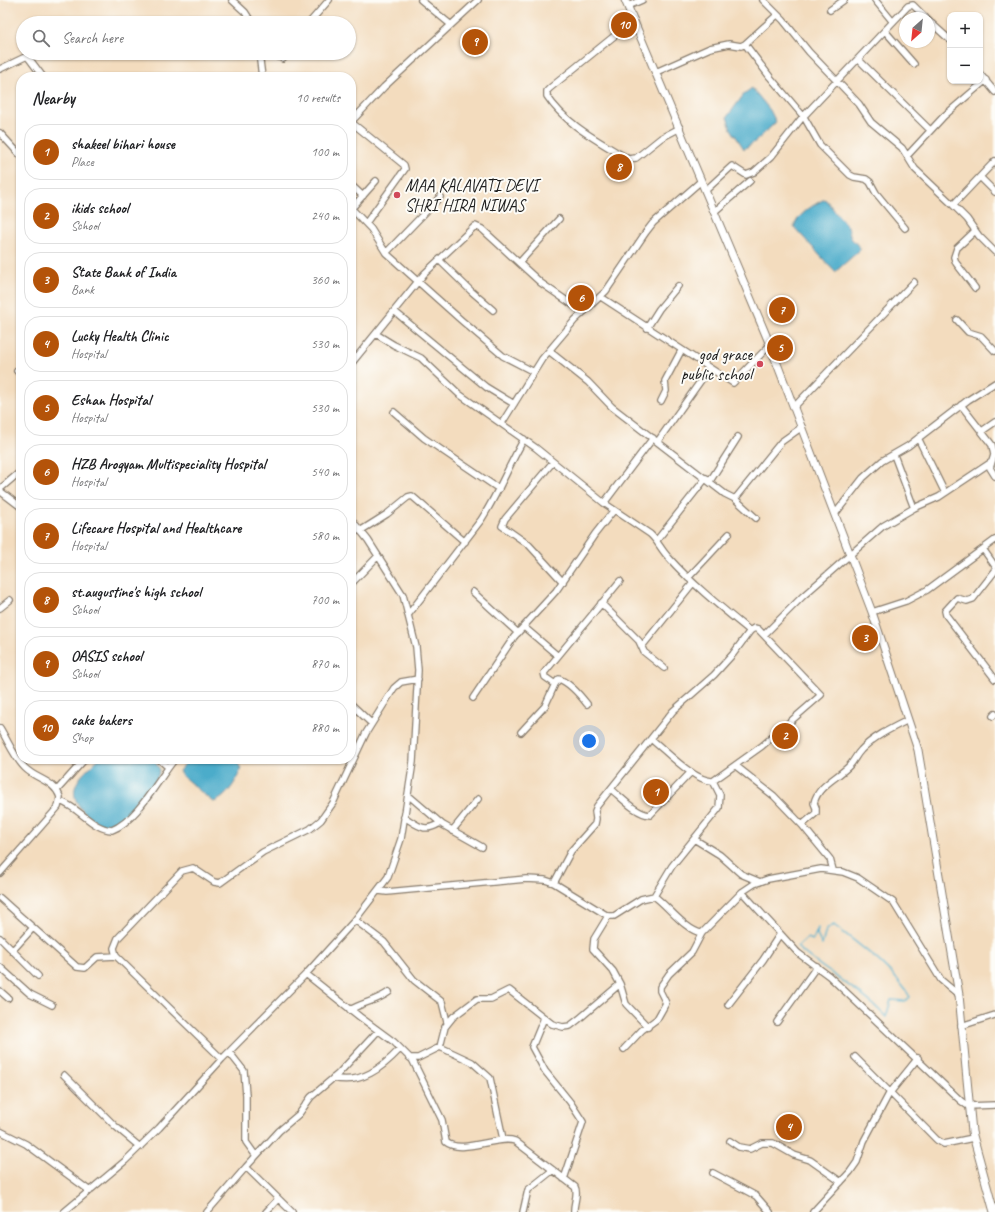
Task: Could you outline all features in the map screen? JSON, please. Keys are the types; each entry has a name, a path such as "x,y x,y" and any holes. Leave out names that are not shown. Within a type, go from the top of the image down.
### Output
{"main road":[{"path":"626,3 680,128 770,345 872,612 918,750 924,772 959,995 968,1106 973,1138 993,1202 994,1212"}],"street":[{"path":"232,0 248,16"},
{"path":"315,16 328,0"},
{"path":"421,0 450,24"},
{"path":"356,117 384,87 450,24 478,0"},
{"path":"626,3 642,0"},
{"path":"830,10 844,0"},
{"path":"875,0 894,22"},
{"path":"765,1 859,104 871,122 902,148 915,169 967,219 975,231 995,252"},
{"path":"903,12 911,4 920,12"},
{"path":"656,72 710,48 729,44 742,46 777,15"},
{"path":"705,191 732,166 746,175 754,172 771,157 804,116 899,17"},
{"path":"634,20 550,88 547,91 547,96 559,111 584,132 628,159 636,158 661,138 680,128"},
{"path":"935,26 947,37"},
{"path":"885,31 914,64"},
{"path":"745,44 770,77 804,116 820,145 850,175 866,179 870,182 876,193 905,228"},
{"path":"0,69 19,60"},
{"path":"30,60 39,72"},
{"path":"260,60 261,72"},
{"path":"859,60 930,130"},
{"path":"983,77 995,92"},
{"path":"907,156 930,130 986,80"},
{"path":"356,126 400,162 406,169 366,223"},
{"path":"0,132 16,150"},
{"path":"953,205 995,161"},
{"path":"980,177 995,192"},
{"path":"714,212 750,180"},
{"path":"356,203 376,181"},
{"path":"502,423 534,372 583,312 601,298 634,247 653,223 701,181"},
{"path":"356,190 363,196"},
{"path":"386,253 440,197"},
{"path":"356,213 366,223 386,253 496,351 534,372"},
{"path":"518,263 559,219"},
{"path":"356,358 418,281 476,226 482,229 541,283 583,312"},
{"path":"975,231 958,248 954,257 956,263 975,288"},
{"path":"439,260 470,291 493,310"},
{"path":"794,407 914,282"},
{"path":"647,328 659,309 678,286"},
{"path":"601,298 681,352 732,383 770,345"},
{"path":"394,311 486,387 514,404"},
{"path":"957,320 968,332 981,336 995,351"},
{"path":"376,334 394,345 421,358 449,386 524,439 614,510 657,540 668,558 688,578 750,631"},
{"path":"550,351 588,382 612,407 728,496 735,499 756,518"},
{"path":"661,401 666,391 665,381 681,352"},
{"path":"658,442 709,369"},
{"path":"835,514 863,478 882,461 894,455 961,405 995,383"},
{"path":"961,405 990,441 994,451 992,465 995,476"},
{"path":"394,412 424,438 498,489"},
{"path":"982,431 995,422"},
{"path":"735,499 781,442 802,427"},
{"path":"657,540 708,480 738,437"},
{"path":"604,502 653,438"},
{"path":"918,438 945,493"},
{"path":"408,616 465,542 491,505 508,467 524,439"},
{"path":"894,455 914,508"},
{"path":"553,462 505,519 502,526 529,545 562,582"},
{"path":"764,635 850,554 889,522 945,493 992,465"},
{"path":"16,476 0,490 16,503"},
{"path":"360,530 387,514 408,497 412,496 465,542"},
{"path":"473,698 518,633 562,582 595,534 614,510"},
{"path":"66,1211 140,1146 228,1052 306,974 355,920 379,891 388,877 396,856 413,762 418,679 416,647 402,595 378,556 356,525"},
{"path":"688,578 729,534"},
{"path":"872,612 919,595 944,579 995,540"},
{"path":"982,549 995,566"},
{"path":"356,579 378,556"},
{"path":"995,571 973,599 967,601 957,598 945,611 946,615 995,679"},
{"path":"555,684 544,675 620,581"},
{"path":"643,646 694,583"},
{"path":"472,592 518,633"},
{"path":"0,608 10,600"},
{"path":"601,603 643,646 644,652 664,668"},
{"path":"524,627 558,656"},
{"path":"554,883 571,851 595,824 595,811 611,789 673,711 724,664 750,631 756,628 764,635 821,695 762,746 713,781 707,781 691,772 651,739"},
{"path":"356,757 372,723 397,685 401,682 418,679"},
{"path":"521,732 545,706 555,684 559,679 563,680 578,693 587,704"},
{"path":"356,709 372,723"},
{"path":"802,825 816,813 814,800 824,786 850,766 862,749 884,733 908,720"},
{"path":"0,728 16,757"},
{"path":"0,873 52,814 60,801 58,789 54,785 26,769 21,764"},
{"path":"58,789 80,764"},
{"path":"165,764 168,767"},
{"path":"60,801 76,808 101,828 112,830 124,822 154,791 171,764"},
{"path":"222,1059 116,956 114,948 118,938 182,871 193,868 214,882 220,883 263,852 310,829 321,820 334,803 353,764"},
{"path":"736,766 774,796 802,825 830,859 833,870"},
{"path":"611,789 645,814 650,815 691,772"},
{"path":"379,891 526,879 545,880 554,883 608,916 614,916 641,899 654,896 672,866 719,808 720,795 713,781"},
{"path":"408,795 440,823 482,847"},
{"path":"452,831 478,799"},
{"path":"404,817 422,828 428,829 440,823"},
{"path":"694,839 720,855 741,874 760,882"},
{"path":"624,1049 638,1034 657,1019 666,1006 666,1000 660,991 660,987 669,974 692,952 702,933 742,892 760,882 821,869 833,870 858,878 893,902 941,980 959,995"},
{"path":"742,892 798,953 817,966 918,1058 952,1094 968,1106 995,1105"},
{"path":"654,896 690,928 698,933 702,933"},
{"path":"0,898 32,929 80,968 87,967 97,957 116,956"},
{"path":"608,916 592,945 596,954 613,971 620,984 626,1004 648,1027"},
{"path":"355,920 384,942 414,980 442,1002 447,1022 440,1047 418,1058 412,1059"},
{"path":"12,951 32,929"},
{"path":"728,1005 763,960 780,934"},
{"path":"0,938 38,976"},
{"path":"777,1022 817,966"},
{"path":"0,967 30,994 52,1005"},
{"path":"306,974 412,1059 442,1120 446,1142 452,1146 480,1144 503,1139 516,1141 577,1191 573,1205 574,1212"},
{"path":"447,1022 477,999 491,999 506,990 514,993 552,1024 559,1027 570,1026 620,984"},
{"path":"0,991 8,998"},
{"path":"350,1010 367,1001 381,998 389,992"},
{"path":"961,1026 995,1015"},
{"path":"544,1018 532,1042 532,1047 545,1071 570,1102 583,1122 564,1179"},
{"path":"207,1212 256,1156 299,1114 311,1097 333,1078 378,1031"},
{"path":"440,1047 472,1062 490,1078 503,1139"},
{"path":"333,1078 350,1080 366,1075 383,1066 400,1049"},
{"path":"228,1052 244,1071 246,1089 246,1142 256,1156"},
{"path":"855,1057 941,1143 950,1144 973,1138"},
{"path":"813,1212 857,1162 864,1141 890,1092 918,1058"},
{"path":"64,1075 115,1126 140,1146"},
{"path":"0,1131 26,1144 90,1191"},
{"path":"730,1141 739,1147 750,1149 762,1142 773,1143 794,1155 810,1160 840,1182"},
{"path":"246,1167 292,1212"},
{"path":"523,1212 528,1190 553,1170"},
{"path":"713,1173 756,1196 770,1212"},
{"path":"266,1212 278,1199"}],"water":[{"path":"752,88 770,110 776,122 756,141 744,149 731,129 727,117 745,93"},
{"path":"825,199 848,227 851,238 861,249 835,272 794,227 802,214"},
{"path":"93,764 157,764 160,770 157,779 148,793 117,825 110,826 95,821 82,810 77,803 75,788 85,772"},
{"path":"185,764 238,764 241,769 237,779 226,794 222,798 213,802 181,775 179,771"}],"waterway":[{"path":"834,925 886,967 910,997 905,1001 891,1000 886,1017 854,989 819,965 797,947 807,938 813,940 818,928 817,935 822,945 826,930 834,925"}],"place":[{"name":"cake bakers","path":"624,25"},
{"name":"OASIS school","path":"475,42"},
{"name":"st.augustine's high school","path":"619,167"},
{"name":"MAA KALAVATI DEVI SHRI HIRA NIWAS","path":"397,195"},
{"name":"HZB Arogyam Multispeciality Hospital","path":"581,298"},
{"name":"Lifecare Hospital and Healthcare","path":"782,310"},
{"name":"Eshan Hospital","path":"780,348"},
{"name":"god grace public school","path":"760,364"},
{"name":"State Bank of India","path":"865,638"},
{"name":"ikids school","path":"785,736"},
{"name":"shakeel bihari house","path":"656,792"},
{"name":"Lucky Health Clinic","path":"789,1127"}]}
